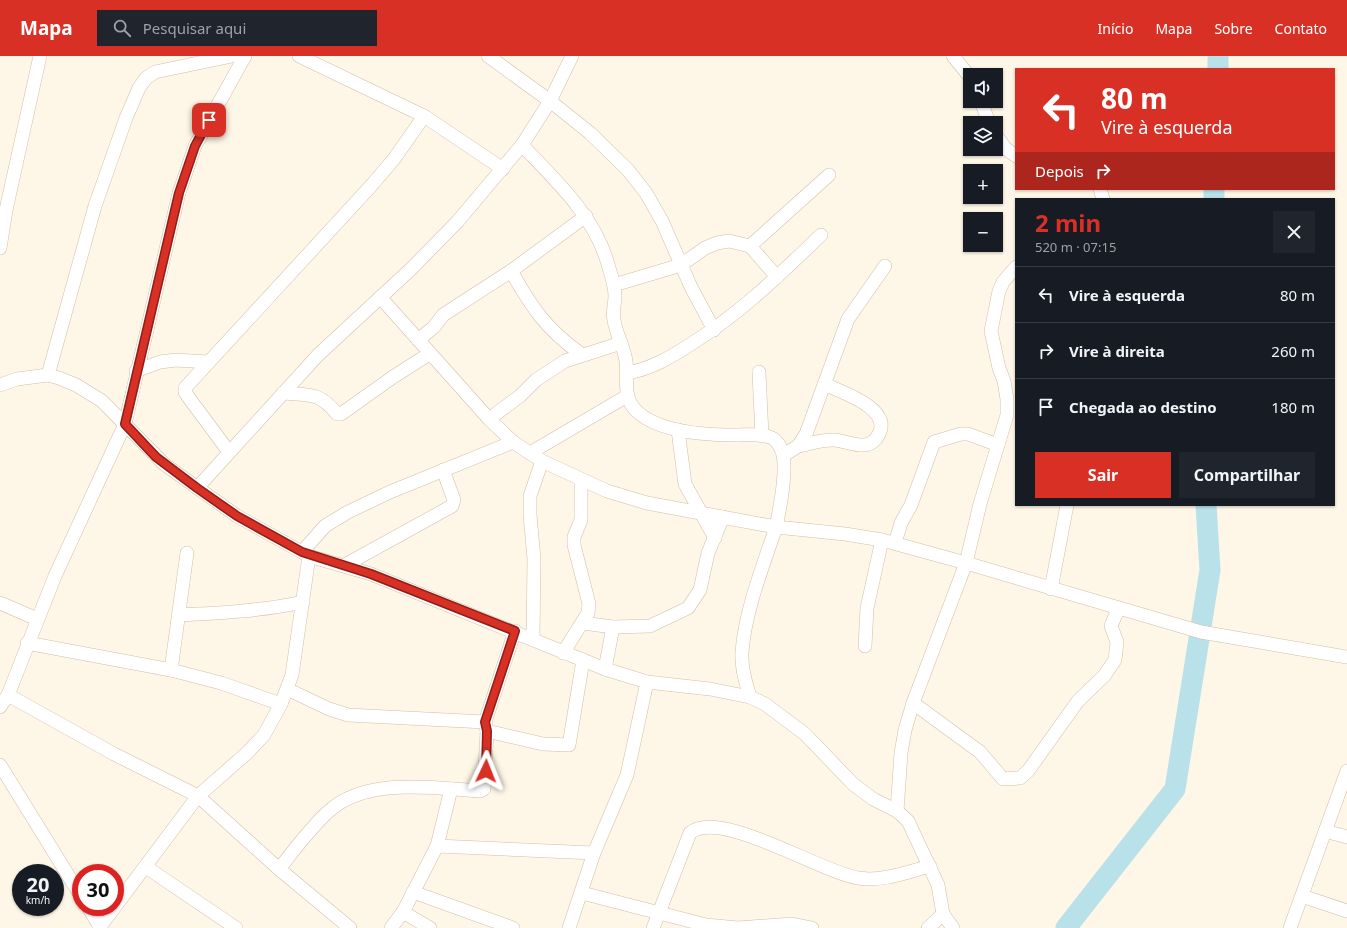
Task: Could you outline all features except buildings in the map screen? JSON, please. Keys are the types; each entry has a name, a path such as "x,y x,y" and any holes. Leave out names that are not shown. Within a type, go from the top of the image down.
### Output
{"street":[{"path":"0,248 6,210 40,56"},
{"path":"48,375 96,206 126,118 139,88 146,78 155,72 232,56"},
{"path":"0,707 8,694 55,576 125,424 167,238 179,193 195,146 244,56"},
{"path":"299,56 424,116 503,169"},
{"path":"488,56 550,101 590,134 628,170 646,193 662,221 681,264 714,330"},
{"path":"197,488 318,355 411,269 458,221 522,145 550,101 572,56"},
{"path":"953,56 963,68"},
{"path":"229,452 185,392 185,388 370,187 394,159 424,116"},
{"path":"522,145 586,216 600,240 614,285 615,296 613,318 626,358 628,373 627,396 632,406 638,413 651,422 678,430 772,438 780,446 784,455 782,491 776,527 746,627 742,653 744,672 750,698"},
{"path":"1003,145 1015,155"},
{"path":"750,246 829,175"},
{"path":"418,340 434,327 443,315 511,271 586,216"},
{"path":"628,373 650,367 668,359 714,330 745,306 821,234"},
{"path":"614,285 681,264 705,248 717,243 729,241 750,246 777,277"},
{"path":"798,446 806,434 848,319 884,266"},
{"path":"897,811 901,753 905,730 913,703 966,563 980,504 1007,415 1007,399 1004,381 992,340 991,324 1003,282 1015,268"},
{"path":"511,271 542,321 563,342 581,354"},
{"path":"380,297 429,354 489,419 513,442 542,460 581,480 607,490 647,503 776,527 845,534 882,540 1201,632 1347,657"},
{"path":"489,419 520,396 547,371 581,354 621,343"},
{"path":"283,393 315,396 323,399 337,414 340,414 429,354"},
{"path":"136,371 160,362 176,360 208,362"},
{"path":"759,372 762,436"},
{"path":"0,385 17,379 48,375 76,385 102,401 159,460 197,488 237,516 306,554 345,565 515,631 563,653 605,669 647,682 710,689 750,698 765,704 805,734 853,784 873,799 897,811 908,821 938,885 943,914 953,928"},
{"path":"784,455 798,446 826,440 865,445 877,438 881,430 881,419 876,413 855,398 824,384"},
{"path":"530,453 627,396"},
{"path":"678,430 685,484 715,538"},
{"path":"895,543 901,523 911,505 934,442 961,434 968,434 998,445"},
{"path":"93,916 100,927 198,796 247,753 264,735 281,704 292,675 303,602 306,554 325,526 348,512 443,470 513,442"},
{"path":"533,639 534,559 530,496 542,460"},
{"path":"345,565 452,506 454,500 443,470"},
{"path":"563,653 588,613 589,596 574,545 574,537 581,520 581,480"},
{"path":"1051,589 1066,506"},
{"path":"583,623 613,627 650,626 688,608 700,590 708,553 723,517"},
{"path":"865,646 867,608 882,540"},
{"path":"171,670 187,553"},
{"path":"178,615 225,613 284,606 303,602"},
{"path":"0,603 37,619"},
{"path":"913,703 980,752 1003,779 1020,778 1035,762 1078,701 1104,676 1115,660 1118,642 1111,626 1118,609"},
{"path":"605,669 613,627"},
{"path":"279,869 316,823 330,810 343,801 383,789 402,786 480,791 484,789 486,727 515,631"},
{"path":"28,643 171,670 221,683 281,704"},
{"path":"287,689 329,709 348,715 486,727 543,744 569,745 583,660"},
{"path":"569,928 582,893 594,853 627,775 647,682"},
{"path":"8,694 114,754 198,796 279,869 350,928"},
{"path":"0,765 72,881"},
{"path":"1290,928 1347,771"},
{"path":"391,928 403,912 437,846 451,789"},
{"path":"653,928 690,833 701,827 717,827 734,830 832,871 860,878 879,879 930,866"},
{"path":"1325,832 1347,837"},
{"path":"437,846 594,853"},
{"path":"146,867 236,928"},
{"path":"413,892 512,928"},
{"path":"582,893 706,925 738,928 792,924 812,928"},
{"path":"1302,896 1347,911"},
{"path":"403,912 430,928"},
{"path":"928,928 943,914"}],"waterway":[{"path":"1218,56 1218,68"},
{"path":"1214,190 1214,198"},
{"path":"1066,928 1175,789 1210,570 1206,506"}],"route":[{"path":"209,120 195,146 179,193 167,238 125,424 164,464 237,516 260,530 309,556 345,565 371,574 515,631 485,722 487,731 486,771"}]}
